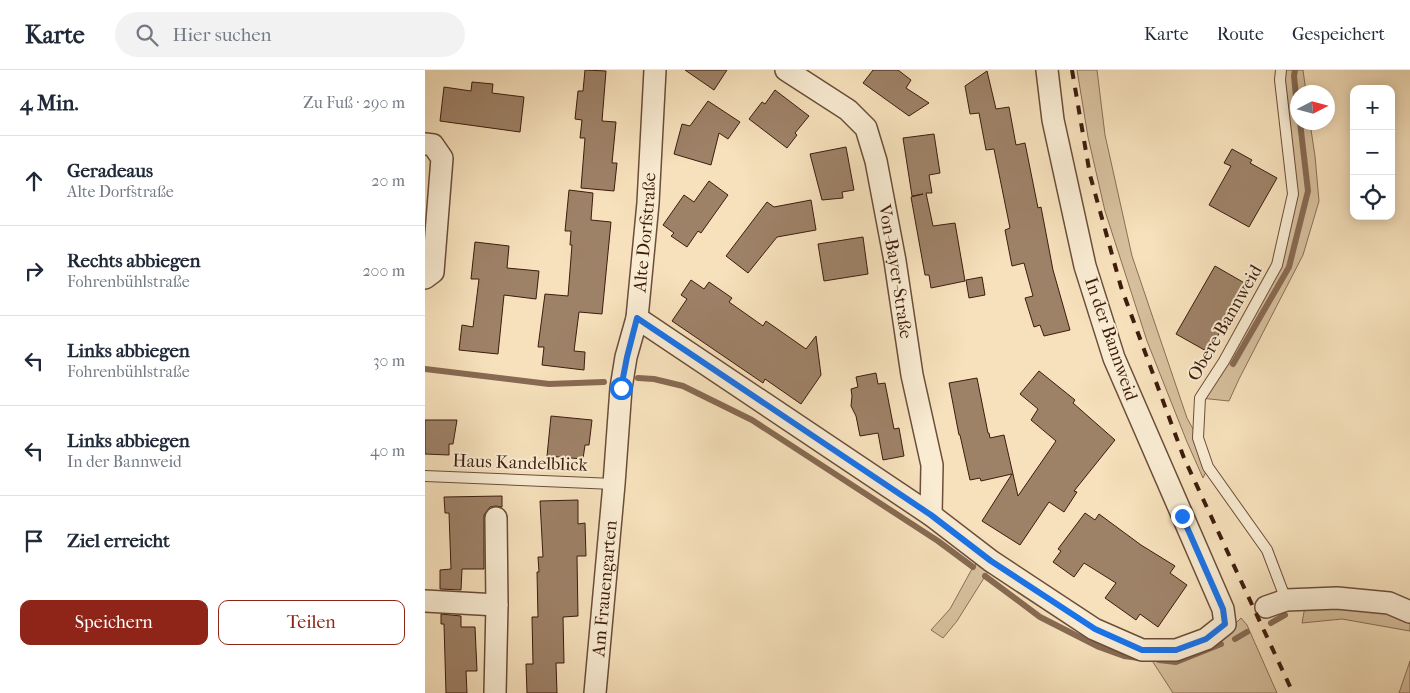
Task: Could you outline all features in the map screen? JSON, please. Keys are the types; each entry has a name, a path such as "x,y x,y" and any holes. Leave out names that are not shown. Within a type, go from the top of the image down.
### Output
{"street":[{"name":"Alte Dorfstraße","path":"614,484 622,381 637,318 648,203 655,70"},
{"name":"Von-Bayer-Straße","path":"786,70 849,110 866,128 869,136 877,161 895,261 912,375 932,465 931,515"},
{"name":"In der Bannweid","path":"931,515 991,561 1095,629 1142,650 1176,650 1206,639 1225,624 1223,609 1114,358 1085,266 1053,120 1047,70"},
{"path":"425,144 433,145 441,158 433,272 425,278"},
{"path":"637,318 931,515"},
{"name":"Am Frauengarten","path":"595,693 614,484"},
{"path":"495,693 496,518"},
{"path":"1266,608 1286,600 1337,598 1389,603 1410,612"},
{"path":"425,601 497,605"}],"lane":[{"name":"Obere Bannweid","path":"1281,70 1280,80 1293,194 1277,265 1224,361 1200,398 1198,438 1208,467 1267,550 1286,600"},
{"name":"Haus Kandelblick","path":"425,476 614,484"}],"shaded area":[{"path":"1077,70 1097,70 1105,135 1132,256 1187,418 1198,438 1208,467 1203,478 1147,341 1105,211 1088,137"},
{"path":"1281,70 1303,70 1305,85 1290,85 1290,130 1311,130 1319,201 1303,255 1229,401 1200,398 1277,265 1293,194"},
{"path":"977,563 989,570 957,621 943,638 931,630 950,609"},
{"path":"1306,601 1410,612 1410,631 1342,619 1302,623"},
{"path":"1241,618 1247,625 1277,693 1173,693 1149,656 1219,640"},
{"path":"1410,661 1410,693 1399,693"}],"building":[{"path":"585,70 606,71 602,121 616,122 612,163 617,163 614,191 581,188 585,138 580,138 582,120 575,119 578,91 583,91"},
{"path":"685,70 727,70 714,90"},
{"path":"873,70 898,70 911,80 906,88 929,103 909,116 863,83"},
{"path":"987,71 996,109 1009,107 1016,145 1025,143 1038,208 1041,207 1053,270 1070,330 1044,336 1040,325 1034,327 1025,298 1033,296 1024,263 1012,266 1005,230 1010,228 994,149 986,150 979,113 970,114 965,86"},
{"path":"472,82 493,84 492,93 524,97 520,132 440,121 444,87 471,91"},
{"path":"775,90 809,116 795,133 797,135 787,148 749,119 762,102 765,104"},
{"path":"708,101 740,122 728,139 719,133 711,165 674,154 682,124 690,126"},
{"path":"934,134 940,173 929,175 932,193 926,193 933,226 955,223 965,281 931,288 929,275 925,275 911,197 923,194 912,196 903,138"},
{"path":"846,147 854,190 842,192 843,198 822,200 810,154"},
{"path":"1232,149 1252,160 1250,163 1277,178 1249,227 1209,205 1231,166 1224,163"},
{"path":"709,181 728,195 701,233 698,231 687,247 671,236 674,233 663,225 684,195 694,202"},
{"path":"569,190 593,193 591,220 611,222 602,314 579,312 574,351 585,352 584,370 542,365 544,347 538,347 545,294 568,296 572,245 570,245 571,231 565,231"},
{"path":"811,200 816,230 777,237 748,273 726,256 767,202 774,207"},
{"path":"863,237 868,274 824,281 818,244"},
{"path":"475,242 509,246 507,268 539,271 536,299 504,295 498,354 459,350 462,325 473,327 479,279 471,279"},
{"path":"1215,266 1248,285 1208,352 1176,334"},
{"path":"982,277 985,295 969,298 966,280"},
{"path":"691,280 704,289 709,282 732,298 729,302 763,326 766,321 806,349 816,336 821,375 801,404 765,379 763,383 672,321 687,299 681,295"},
{"path":"1039,371 1075,400 1073,403 1115,440 1074,491 1077,492 1064,512 1049,502 1020,545 982,521 1012,474 981,481 980,478 970,480 949,383 977,378 988,433 990,438 1004,435 1018,496 1056,441 1031,420 1038,409 1020,394"},
{"path":"876,373 878,384 885,383 894,429 899,428 904,456 883,460 878,433 860,436 856,416 851,406 851,389 858,387 856,377"},
{"path":"551,416 592,420 589,445 585,445 583,459 547,456"},
{"path":"425,420 457,420 453,444 449,444 449,455 425,454"},
{"path":"502,496 502,507 490,507 484,515 484,569 462,569 461,590 440,589 440,570 451,569 449,513 445,513 444,497"},
{"path":"578,500 578,524 585,523 586,556 577,556 578,616 563,617 564,663 556,663 557,693 527,693 526,664 533,664 532,617 538,617 538,557 543,557 540,501"},
{"path":"1085,513 1095,520 1099,514 1141,545 1175,566 1170,573 1187,585 1158,627 1140,614 1136,620 1105,598 1116,583 1084,563 1074,577 1053,562 1061,551 1058,549"},
{"path":"441,614 461,616 461,627 475,627 477,671 466,671 467,693 446,693 444,624 441,624"}],"waterway":[{"path":"1295,70 1295,85"},
{"path":"1233,364 1289,267 1308,191 1301,130"},
{"path":"425,369 549,384 604,382"},
{"path":"638,378 654,379 683,386 752,420 938,541 973,567"},
{"path":"985,576 1040,617 1099,647 1124,656 1139,658"},
{"path":"1271,623 1285,615"},
{"path":"1235,639 1247,632"},
{"path":"1159,660 1176,662 1221,644"}],"railway":[{"path":"1072,70 1090,175 1121,287 1184,458 1293,693"}],"route":[{"path":"621,388 637,318 931,515 991,561 1095,629 1142,650 1176,650 1206,639 1225,624 1223,609 1182,516"}]}
